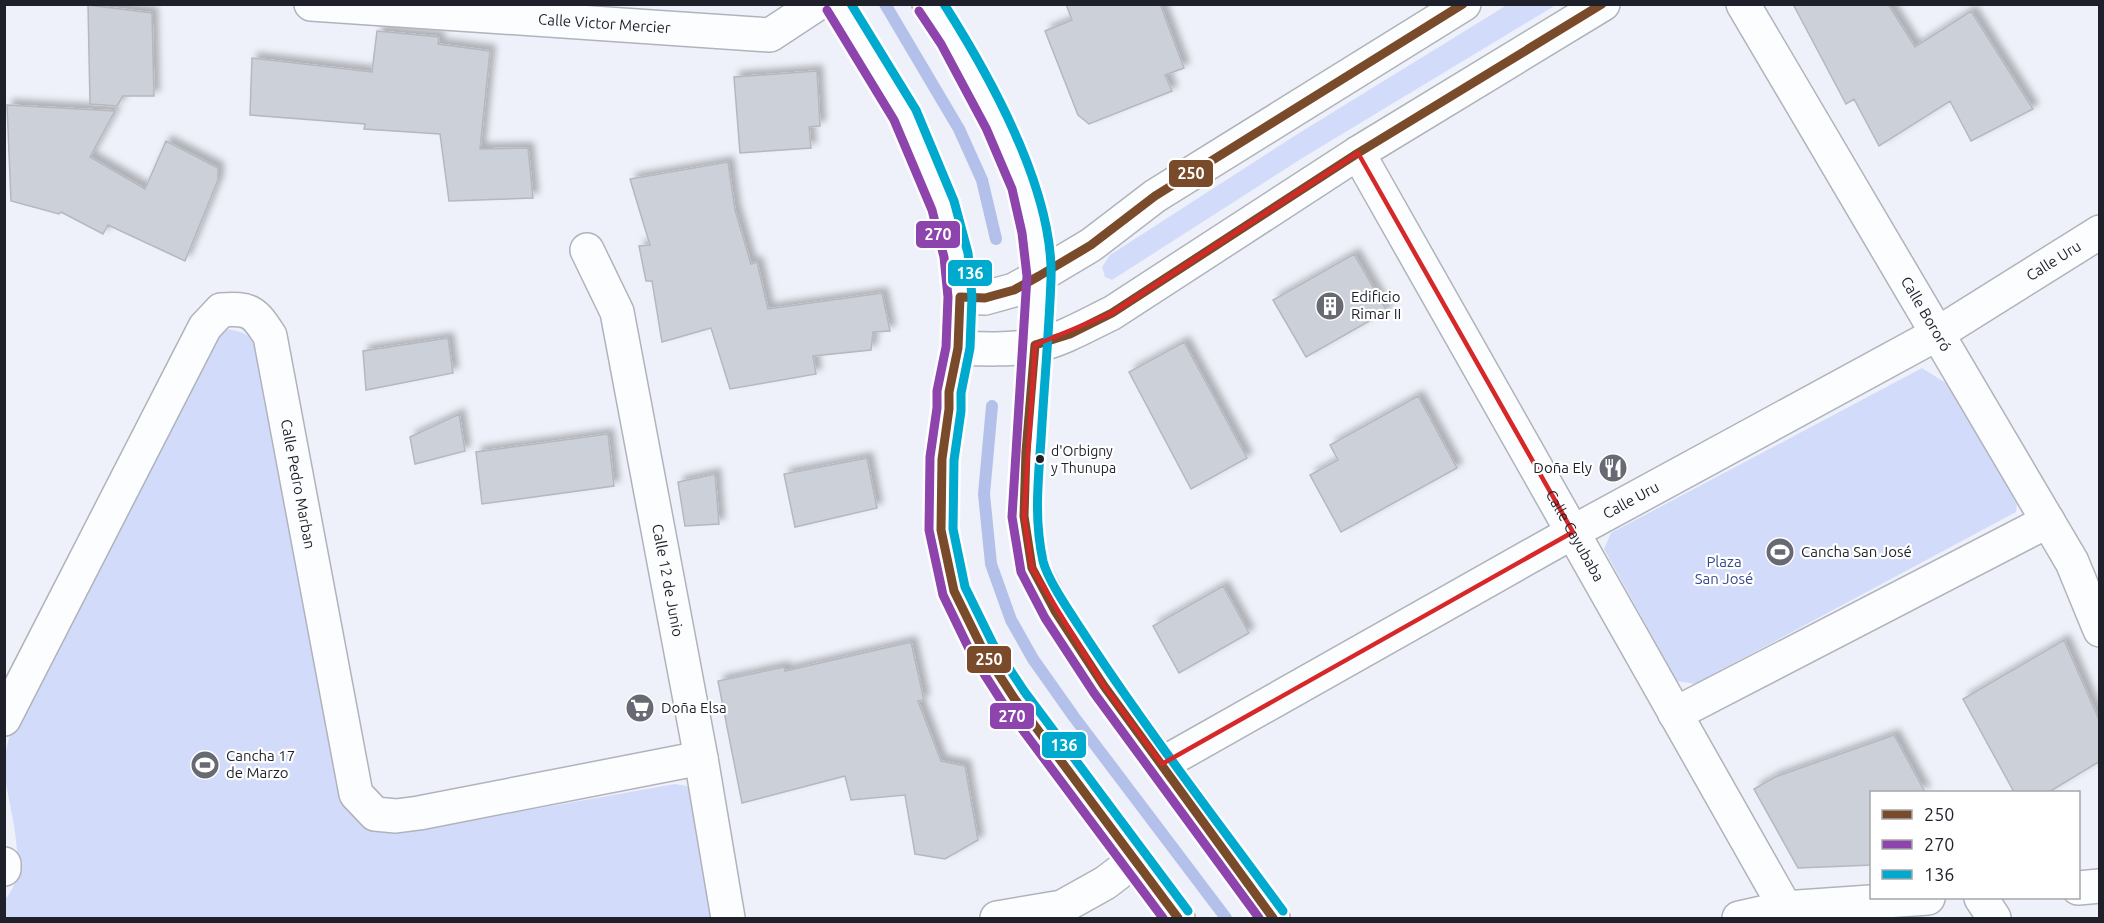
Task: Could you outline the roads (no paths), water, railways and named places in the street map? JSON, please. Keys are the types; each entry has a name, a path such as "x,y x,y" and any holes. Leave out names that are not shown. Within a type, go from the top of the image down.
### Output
{"street":[{"name":"Calle Victor Mercier","path":"311,4 353,5 770,35 817,4"},
{"path":"837,4 905,115 943,206 956,255 960,297 958,348 949,392 949,410 942,459 941,530 954,591 983,650 1014,698 1178,918"},
{"path":"929,4 951,38 996,123 1023,185 1034,231 1039,276 1026,453 1024,516 1032,568 1055,611 1104,686 1272,918"},
{"path":"960,297 985,298 1014,290 1039,276 1090,245 1155,196 1464,4"},
{"path":"958,348 1012,348 1035,345 1070,334 1112,313 1358,153 1603,4"},
{"name":"Calle Bororó","path":"1743,4 2072,562 2100,630"},
{"name":"Calle Cayubaba","path":"1358,153 1788,913"},
{"name":"Calle Uru","path":"1162,764 1573,532 1937,334 2100,232"},
{"name":"Calle 12 de Junio","path":"588,250 617,312 701,758 728,918"},
{"name":"Calle Pedro Marban","path":"4,719 205,327 221,310 243,309 259,320 270,336 356,794 375,814 396,816 419,813 701,758"},
{"path":"1675,714 2048,521"},
{"path":"997,918 1062,907 1105,883 1134,861"},
{"path":"2080,888 2100,886"},
{"path":"1739,918 1910,899"},
{"path":"1983,899 1994,918"}],"waterway":[{"path":"885,4 959,129 982,180 996,239"},
{"path":"992,406 984,494 991,564 1011,620 1033,659 1074,717 1226,918"}],"place":[{"name":"Edificio Rimar II","path":"1330,306"},
{"name":"d'Orbigny y Thunupa","path":"1040,459"},
{"name":"Doña Ely","path":"1613,468"},
{"name":"Cancha San José","path":"1780,552"},
{"name":"Doña Elsa","path":"640,708"},
{"name":"Cancha 17 de Marzo","path":"205,765"}],"park label":[{"name":"Plaza San José","path":"1724,570"}]}
